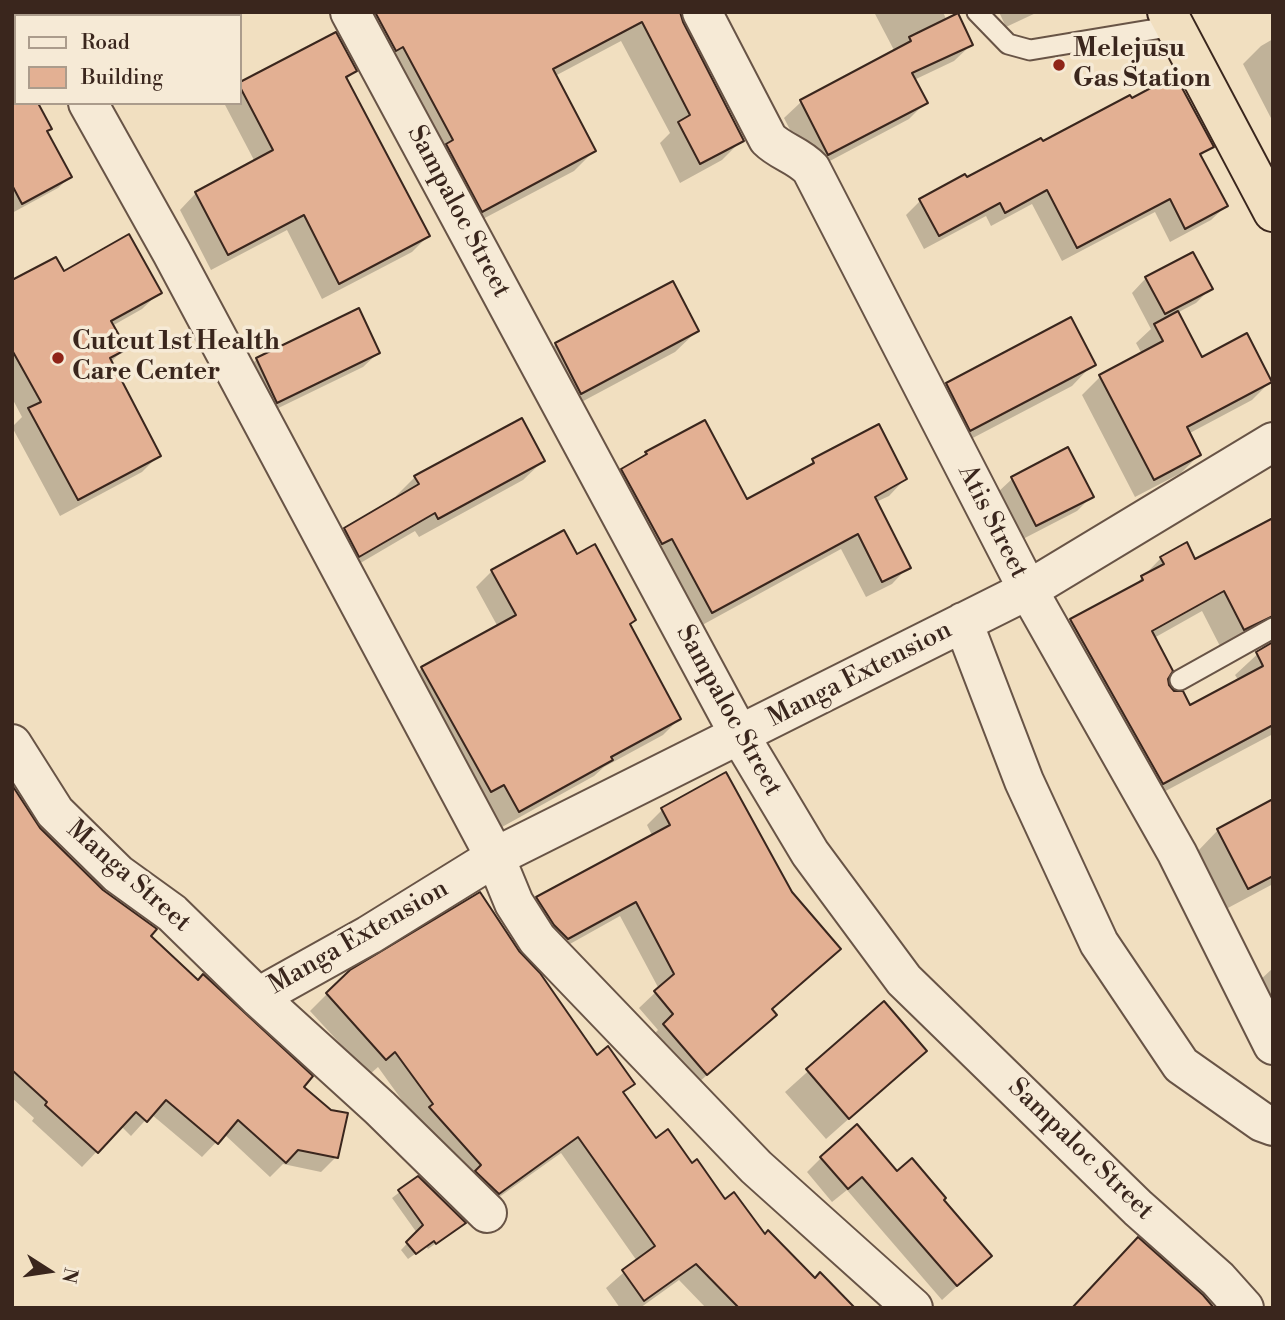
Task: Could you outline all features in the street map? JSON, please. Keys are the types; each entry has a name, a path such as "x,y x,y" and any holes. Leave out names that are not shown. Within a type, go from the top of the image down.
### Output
{"highway":[{"path":"1170,19 1273,212"}],"street":[{"name":"Sampaloc Street","path":"350,12 740,736 810,853 904,980 1138,1208 1218,1279 1244,1308"},
{"name":"Atis Street","path":"702,12 768,139 779,150 800,158 811,169 1028,590 1177,853 1273,1045"},
{"path":"89,105 173,254 495,857 514,903 537,939 756,1167 913,1308"},
{"name":"Manga Extension","path":"258,997 369,935 495,857 1028,590 1273,442"},
{"path":"963,622 1024,781 1099,943 1181,1065 1262,1122 1273,1126"},
{"name":"Manga Street","path":"12,744 55,812 118,874 172,913 258,997 380,1108 487,1213"}],"lane":[{"path":"977,12 1008,44 1030,50 1170,19"},
{"path":"1180,680 1273,628"}],"building":[{"path":"375,12 680,12 744,141 700,164 678,122 690,115 642,22 553,69 596,151 482,212 446,144 453,140 403,47 396,51"},
{"path":"958,13 973,45 912,73 928,103 828,155 800,100 911,41 909,37"},
{"path":"336,32 357,71 346,77 430,236 339,284 304,215 228,255 195,192 273,150 242,91 242,81"},
{"path":"1175,75 1214,147 1200,154 1228,206 1185,229 1170,199 1077,248 1047,190 1005,213 1000,203 939,236 919,199 965,174 967,177 1041,138 1043,141 1130,95 1132,98"},
{"path":"12,103 39,105 52,129 47,131 72,177 22,204 12,185"},
{"path":"129,234 162,293 111,321 127,349 110,358 161,456 78,500 28,408 41,402 12,350 12,280 56,257 64,271"},
{"path":"1193,252 1213,289 1165,314 1145,277"},
{"path":"673,281 699,331 581,394 555,343"},
{"path":"359,308 380,353 277,403 256,358"},
{"path":"1178,311 1202,357 1247,333 1272,382 1187,427 1201,455 1154,480 1099,375 1163,341 1154,324"},
{"path":"1071,317 1096,365 970,431 946,383"},
{"path":"522,418 545,461 438,519 435,513 359,557 344,528 419,484 414,476"},
{"path":"705,420 747,499 814,463 812,459 879,424 907,479 875,497 911,568 882,582 858,534 712,613 672,539 662,544 621,469 647,454 645,452"},
{"path":"1068,447 1094,497 1036,526 1011,477"},
{"path":"1273,518 1273,616 1244,630 1224,591 1152,631 1173,671 1168,679 1169,685 1174,691 1183,691 1190,705 1263,666 1256,652 1273,642 1273,725 1163,784 1070,619 1143,580 1141,576 1164,564 1160,557 1187,542 1195,559"},
{"path":"564,530 577,554 595,544 636,620 630,624 681,719 519,812 504,785 491,792 421,667 516,615 491,570"},
{"path":"726,772 792,892 841,949 772,1009 777,1015 707,1075 663,1024 673,1014 654,991 674,974 636,902 568,939 554,925 536,897 670,825 661,808"},
{"path":"12,785 40,828 103,890 157,929 151,936 198,980 203,974 313,1076 304,1087 331,1110 348,1113 338,1158 298,1150 286,1163 238,1120 218,1144 166,1100 147,1122 136,1112 98,1153 45,1105 47,1102 12,1070"},
{"path":"1273,799 1273,876 1248,889 1217,829"},
{"path":"480,892 519,951 540,973 597,1055 608,1046 635,1084 623,1092 656,1138 668,1129 692,1163 697,1159 725,1199 734,1192 765,1234 768,1230 815,1278 820,1272 855,1308 739,1308 696,1264 644,1301 622,1270 655,1246 578,1137 499,1194 475,1171 481,1165 429,1107 433,1104 395,1052 386,1060 326,993 350,970"},
{"path":"884,1001 927,1051 849,1119 806,1069"},
{"path":"857,1124 897,1171 912,1158 992,1256 957,1286 862,1177 848,1189 820,1157"},
{"path":"418,1176 466,1223 416,1254 406,1242 423,1225 398,1190"},
{"path":"1138,1237 1203,1295 1214,1308 1072,1308"}],"place":[{"name":"Melejusu Gas Station","path":"1059,65"},
{"name":"Cutcut 1st Health Care Center","path":"58,358"}]}
